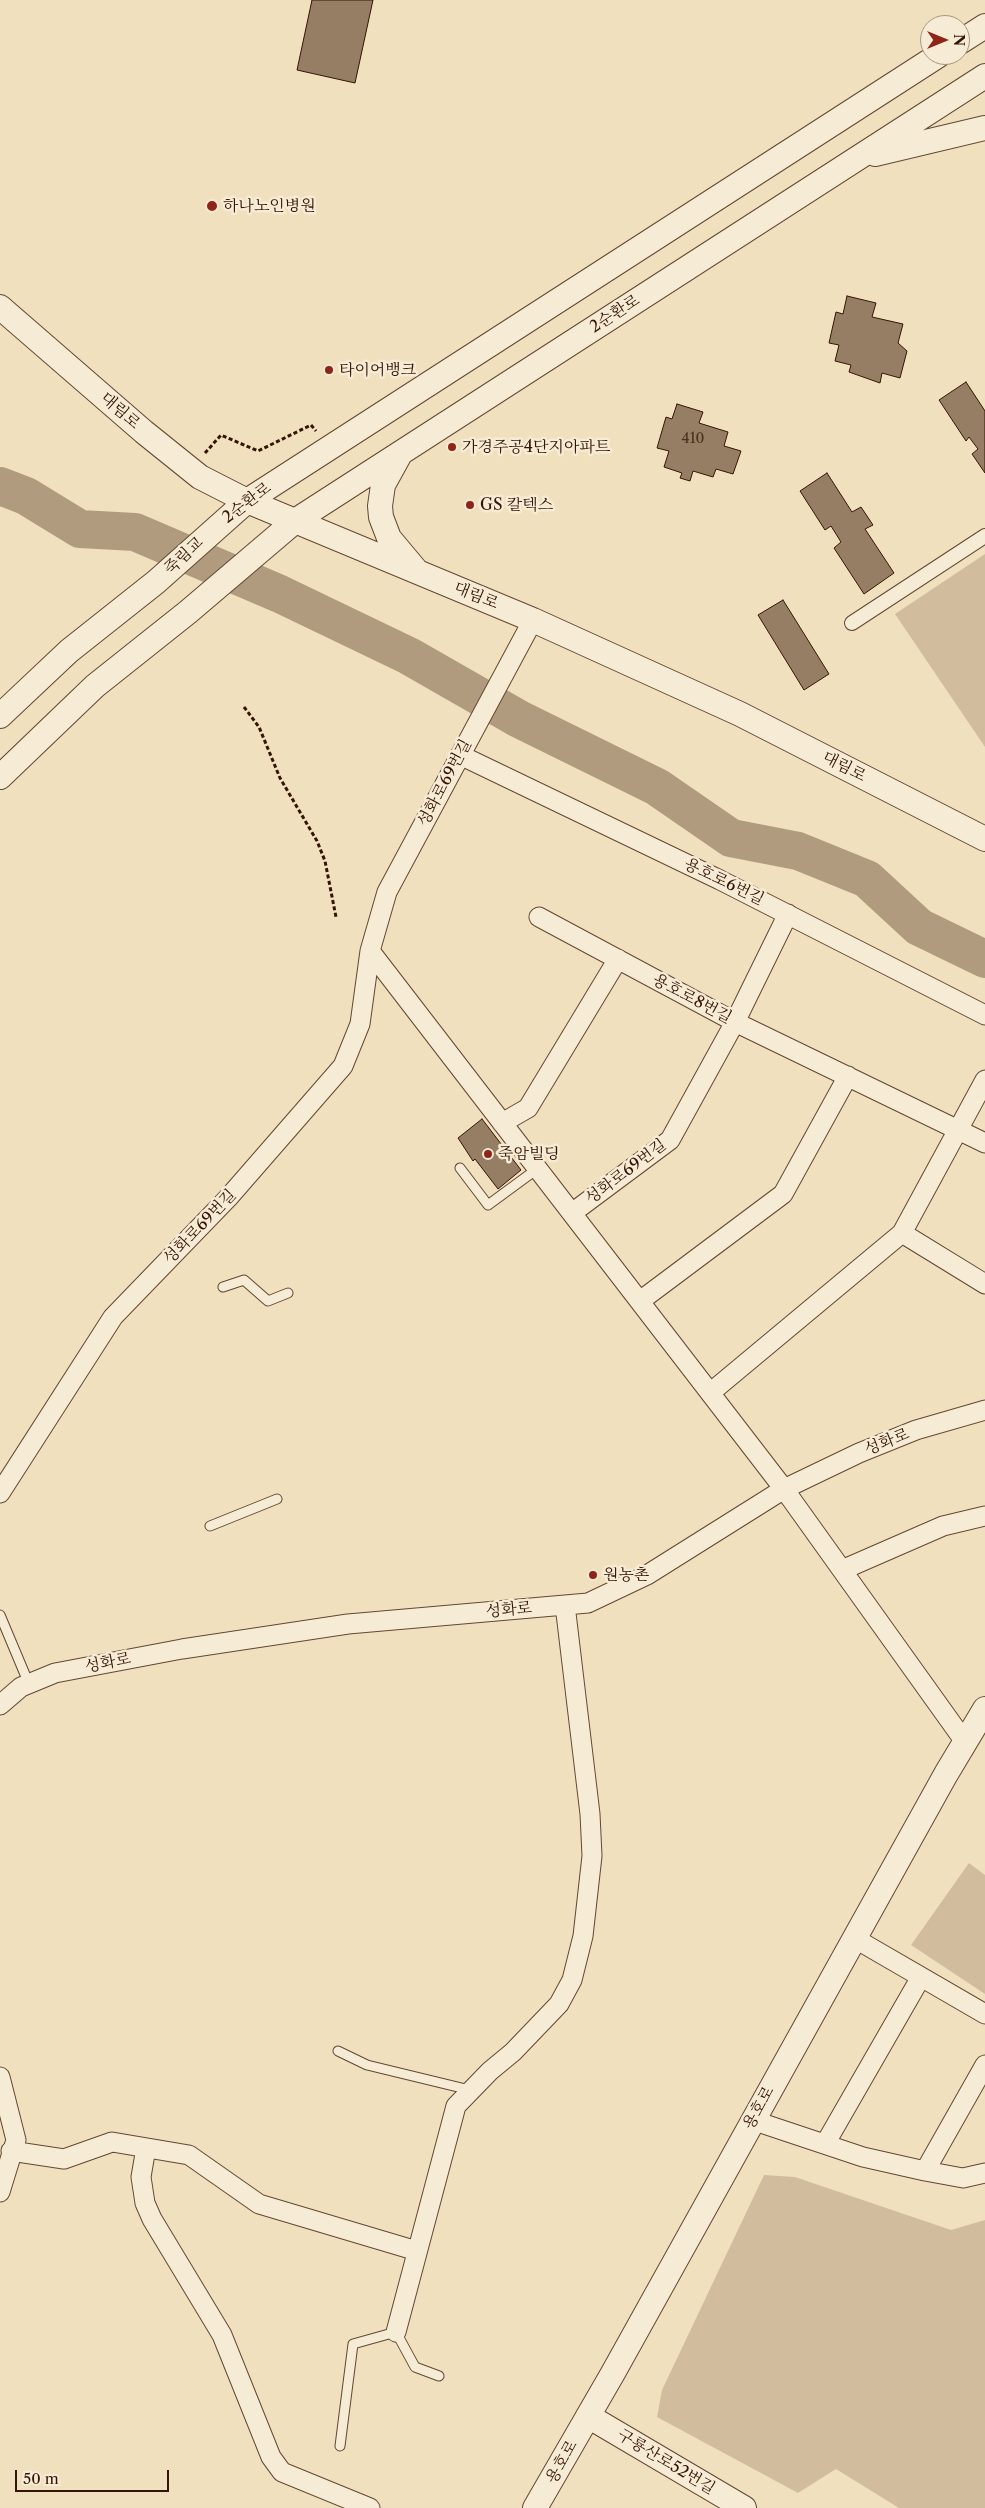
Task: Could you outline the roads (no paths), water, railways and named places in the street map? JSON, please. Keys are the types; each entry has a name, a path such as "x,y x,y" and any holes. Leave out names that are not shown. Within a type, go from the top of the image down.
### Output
{"street":[{"path":"970,36 985,26"},
{"name":"2순환로","path":"212,530 247,501 328,446 924,65"},
{"name":"2순환로","path":"0,777 95,686 188,612 295,521 985,76"},
{"path":"854,159 985,128"},
{"name":"대림로","path":"0,307 200,477 247,501 533,620 740,714 985,839"},
{"path":"404,451 387,475 382,490 380,506 384,527 389,538 418,573"},
{"name":"죽림교","path":"0,716 69,651 156,582 212,530"},
{"path":"852,623 985,536"},
{"name":"성화로69번길","path":"0,1493 113,1317 228,1198 343,1066 360,1024 370,951 387,892 533,620"},
{"name":"용호로6번길","path":"460,755 788,914 985,1015"},
{"name":"성화로69번길","path":"572,1213 670,1140 735,1022 788,914"},
{"name":"용호로8번길","path":"539,917 735,1022 985,1143"},
{"name":"성화로69번길","path":"370,951 784,1489 965,1742"},
{"path":"502,1123 528,1108 618,960"},
{"path":"640,1301 783,1194 848,1076"},
{"path":"710,1393 902,1233 985,1080"},
{"path":"902,1233 985,1284"},
{"name":"성화로","path":"0,1705 21,1686 55,1673 182,1649 348,1624 588,1603 647,1575 784,1489 859,1453 916,1430 985,1410"},
{"path":"842,1570 943,1526 985,1516"},
{"path":"396,2332 456,2106 470,2090 513,2052 559,2004 572,1980 588,1901 592,1856 590,1814 565,1605"},
{"name":"용호로","path":"535,2508 854,1938 985,1709"},
{"path":"854,1938 985,2014"},
{"path":"826,2144 921,1977"},
{"path":"925,2171 985,2065"},
{"path":"0,2077 16,2140 11,2151 0,2192"},
{"path":"752,2120 863,2157 963,2178 985,2173"},
{"path":"11,2151 64,2159 112,2142 189,2155 259,2204 417,2251"},
{"path":"146,2148 141,2177 145,2204 152,2219 222,2335 271,2457 282,2472 370,2508"},
{"name":"구룡산로52번길","path":"588,2416 744,2508"}],"lane":[{"path":"460,1168 488,1205 538,1168"},
{"path":"223,1287 244,1280 268,1301 288,1293"},
{"path":"210,1526 277,1499"},
{"path":"0,1614 29,1684"},
{"path":"338,2050 367,2065 470,2090"},
{"path":"340,2446 352,2344 396,2332 415,2367 439,2376"}],"waterway":[{"path":"0,486 26,496 80,529 135,532 280,594 409,656 519,719 657,787 731,838 798,851 867,879 919,927 985,959"}],"place":[{"name":"하나노인병원","path":"212,206"},
{"name":"타이어뱅크","path":"329,370"},
{"name":"가경주공4단지아파트","path":"452,447"},
{"name":"GS 칼텍스","path":"470,505"},
{"name":"죽암빌딩","path":"488,1154"},
{"name":"원농촌","path":"593,1575"}]}
